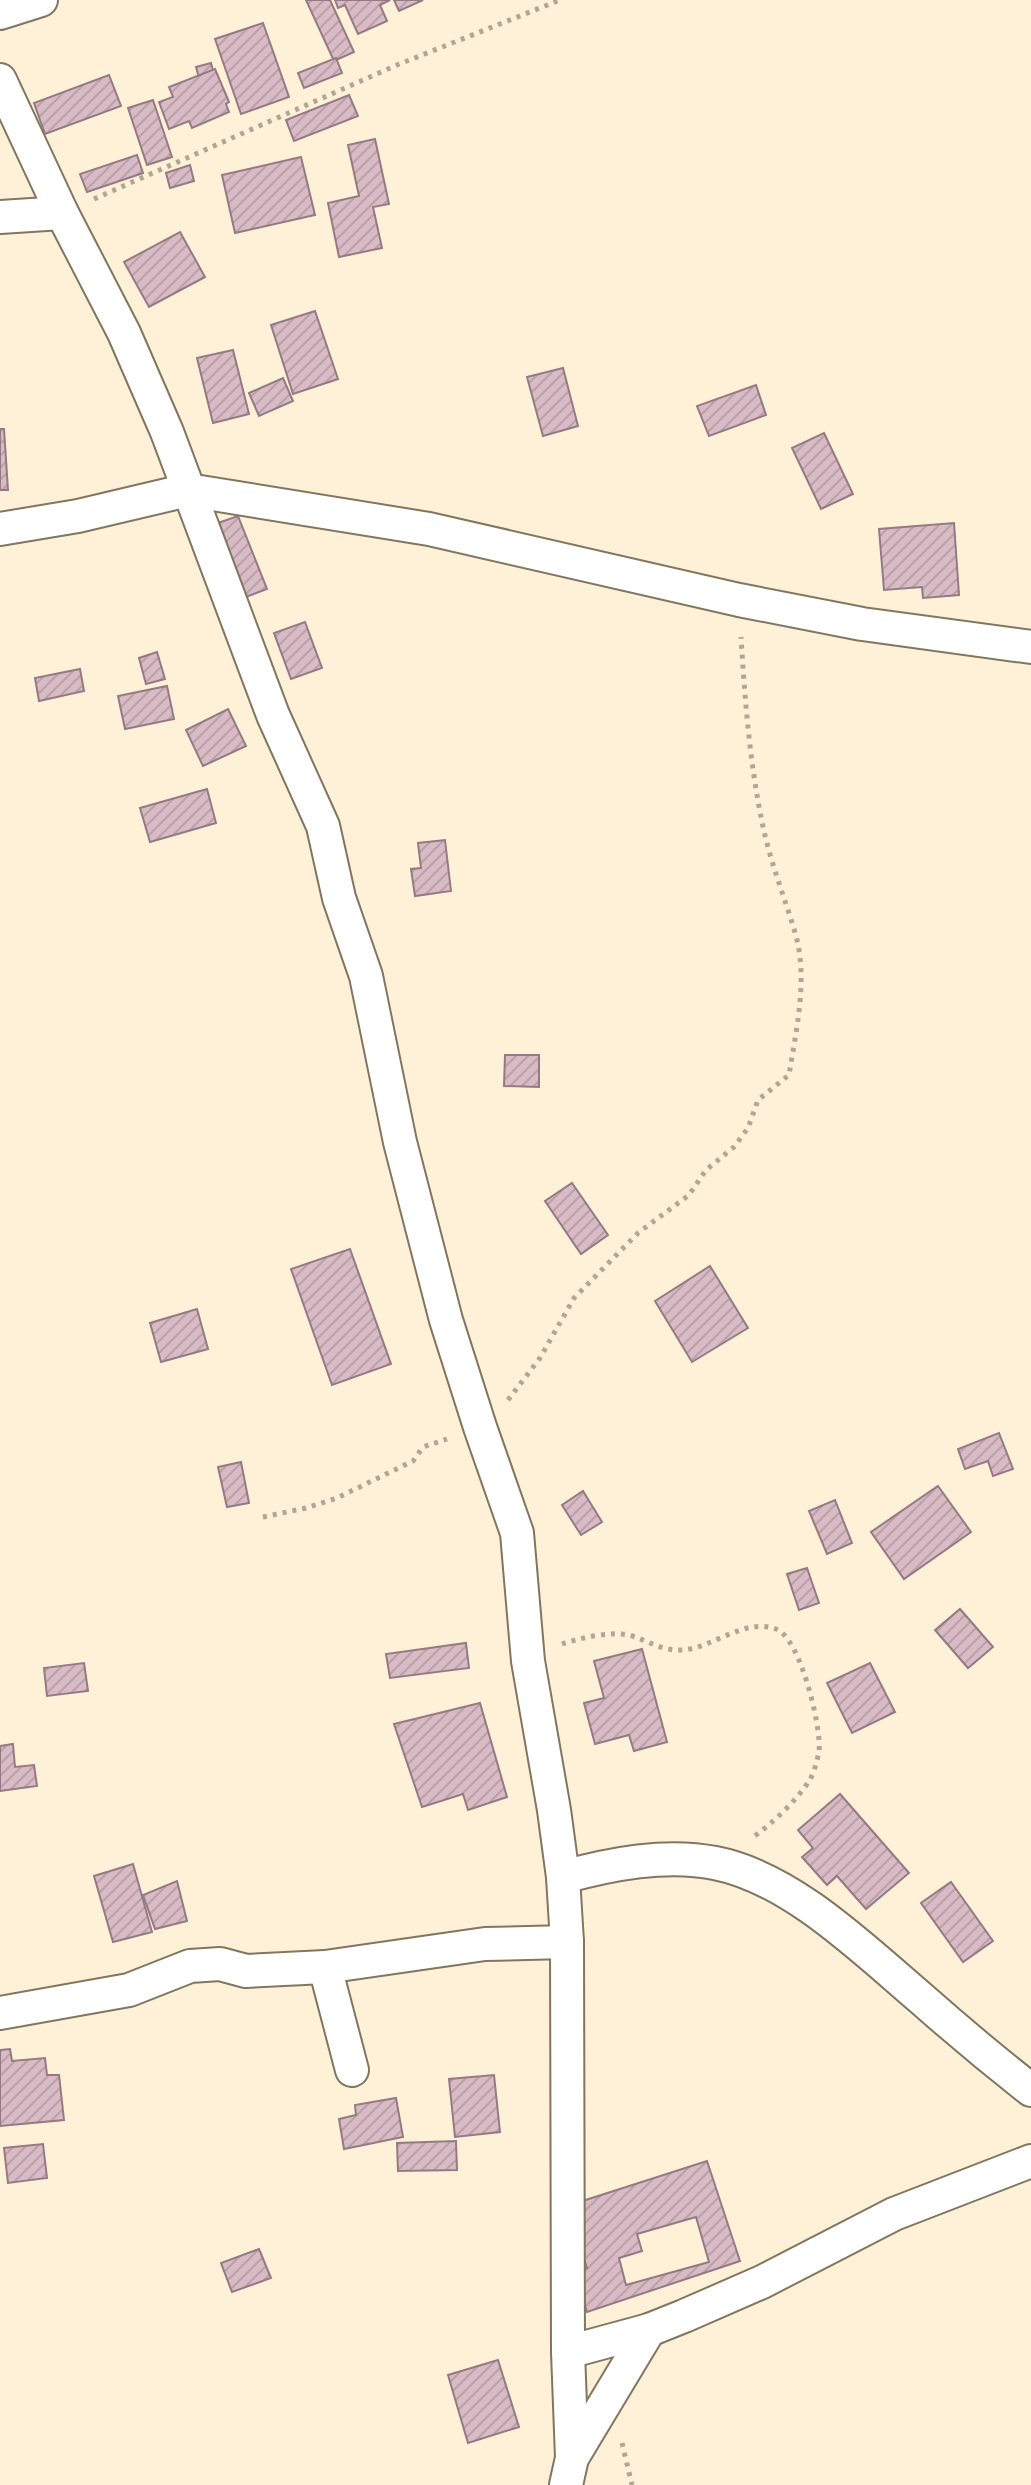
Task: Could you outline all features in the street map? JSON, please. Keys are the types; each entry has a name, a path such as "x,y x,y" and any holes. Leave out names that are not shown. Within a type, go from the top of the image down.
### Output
{"street":[{"path":"0,13 41,0"},
{"path":"0,80 62,213 124,333 167,432 273,715 323,826 339,898 366,976 400,1142 446,1320 517,1533 528,1661 563,1877 567,1942 569,2472"},
{"path":"0,217 62,213"},
{"path":"0,529 78,516 188,490 429,529 739,600 862,624 1031,647"},
{"path":"563,1877 603,1866 667,1860 717,1863 764,1881 809,1906 1031,2090"},
{"path":"0,2013 129,1990 190,1966 220,1964 246,1971 325,1967 485,1944 567,1942"},
{"path":"325,1967 352,2070"},
{"path":"568,2352 649,2330 762,2282 894,2214 1031,2161"},
{"path":"569,2472 649,2330"}],"path":[{"path":"62,213 397,65 560,0"},
{"path":"263,1517 337,1498 413,1461 423,1447 480,1427 509,1399 540,1358 574,1298 638,1233 689,1195 706,1170 734,1147 748,1128 758,1100 789,1075 801,1004 797,938 780,891 764,829 745,706 739,600"},
{"path":"528,1661 566,1642 605,1636 627,1634 662,1649 684,1650 755,1627 776,1629 787,1637 796,1649 811,1693 819,1749 810,1780 767,1827 717,1863"}],"building":[{"path":"306,0 330,0 354,52 334,61"},
{"path":"335,0 390,0 380,5 387,21 358,34 345,5 338,8"},
{"path":"394,0 423,0 399,11"},
{"path":"263,23 289,97 241,114 215,39"},
{"path":"336,58 342,73 304,88 298,73"},
{"path":"211,63 219,92 204,96 196,67"},
{"path":"215,69 229,102 226,104 229,112 192,128 189,121 169,129 159,102 173,97 169,87"},
{"path":"109,75 121,106 45,134 34,103"},
{"path":"349,95 358,116 294,141 286,120"},
{"path":"153,100 172,157 147,165 128,108"},
{"path":"375,139 389,204 373,207 382,248 339,257 328,203 359,196 348,145"},
{"path":"137,155 143,173 87,192 80,174"},
{"path":"301,157 315,215 235,233 222,175"},
{"path":"190,165 194,181 170,188 166,173"},
{"path":"180,232 205,277 149,307 124,262"},
{"path":"315,311 338,379 293,394 271,325"},
{"path":"233,350 249,414 213,423 197,358"},
{"path":"563,368 578,426 543,436 527,377"},
{"path":"283,378 293,401 259,416 249,393"},
{"path":"756,385 766,415 709,436 697,406"},
{"path":"0,429 4,429 8,490 0,490"},
{"path":"824,433 853,494 821,509 792,448"},
{"path":"238,516 267,589 238,600 209,526"},
{"path":"954,523 959,595 923,598 922,587 884,590 879,529"},
{"path":"305,622 322,668 291,679 274,633"},
{"path":"157,652 165,679 146,684 139,658"},
{"path":"80,669 84,691 39,701 35,678"},
{"path":"167,686 174,719 125,729 118,696"},
{"path":"228,709 246,746 203,766 186,730"},
{"path":"207,789 216,823 150,842 140,808"},
{"path":"445,840 451,891 415,896 411,869 421,868 418,843"},
{"path":"505,1055 539,1055 539,1087 504,1086"},
{"path":"572,1183 608,1235 581,1254 545,1201"},
{"path":"350,1249 391,1364 332,1385 291,1269"},
{"path":"710,1266 748,1328 692,1362 655,1301"},
{"path":"197,1309 208,1349 161,1362 150,1323"},
{"path":"999,1433 1013,1469 993,1476 988,1461 965,1469 958,1449"},
{"path":"241,1462 249,1503 227,1507 218,1467"},
{"path":"938,1486 971,1532 904,1579 871,1532"},
{"path":"583,1491 602,1522 581,1535 562,1505"},
{"path":"835,1500 852,1543 827,1554 809,1511"},
{"path":"807,1568 819,1603 799,1610 787,1574"},
{"path":"960,1609 993,1647 968,1668 935,1630"},
{"path":"466,1643 469,1668 390,1678 386,1654"},
{"path":"642,1649 667,1742 634,1751 629,1735 595,1744 584,1703 604,1698 594,1661"},
{"path":"84,1663 88,1691 47,1696 44,1668"},
{"path":"870,1663 895,1712 852,1733 827,1683"},
{"path":"480,1703 507,1797 468,1810 463,1794 422,1807 394,1724"},
{"path":"13,1744 15,1767 34,1765 37,1786 0,1791 0,1746"},
{"path":"840,1794 909,1873 866,1909 837,1876 827,1885 802,1857 813,1848 798,1830"},
{"path":"133,1864 152,1932 113,1942 94,1876"},
{"path":"177,1881 187,1921 155,1929 143,1895"},
{"path":"951,1882 993,1941 963,1962 921,1903"},
{"path":"10,2049 12,2061 45,2058 47,2075 59,2075 64,2120 0,2126 0,2050"},
{"path":"494,2075 500,2132 455,2137 449,2079"},
{"path":"396,2098 403,2137 344,2149 339,2119 356,2115 355,2105"},
{"path":"456,2141 457,2170 398,2171 397,2143"},
{"path":"43,2144 47,2178 8,2183 4,2148"},
{"path":"707,2161 740,2261 587,2312 573,2272 587,2268 567,2206","holes":["696,2217 709,2262 626,2285 619,2258 642,2251 637,2234"]},
{"path":"259,2249 271,2278 232,2292 221,2263"},
{"path":"498,2360 519,2427 468,2443 448,2375"}]}
